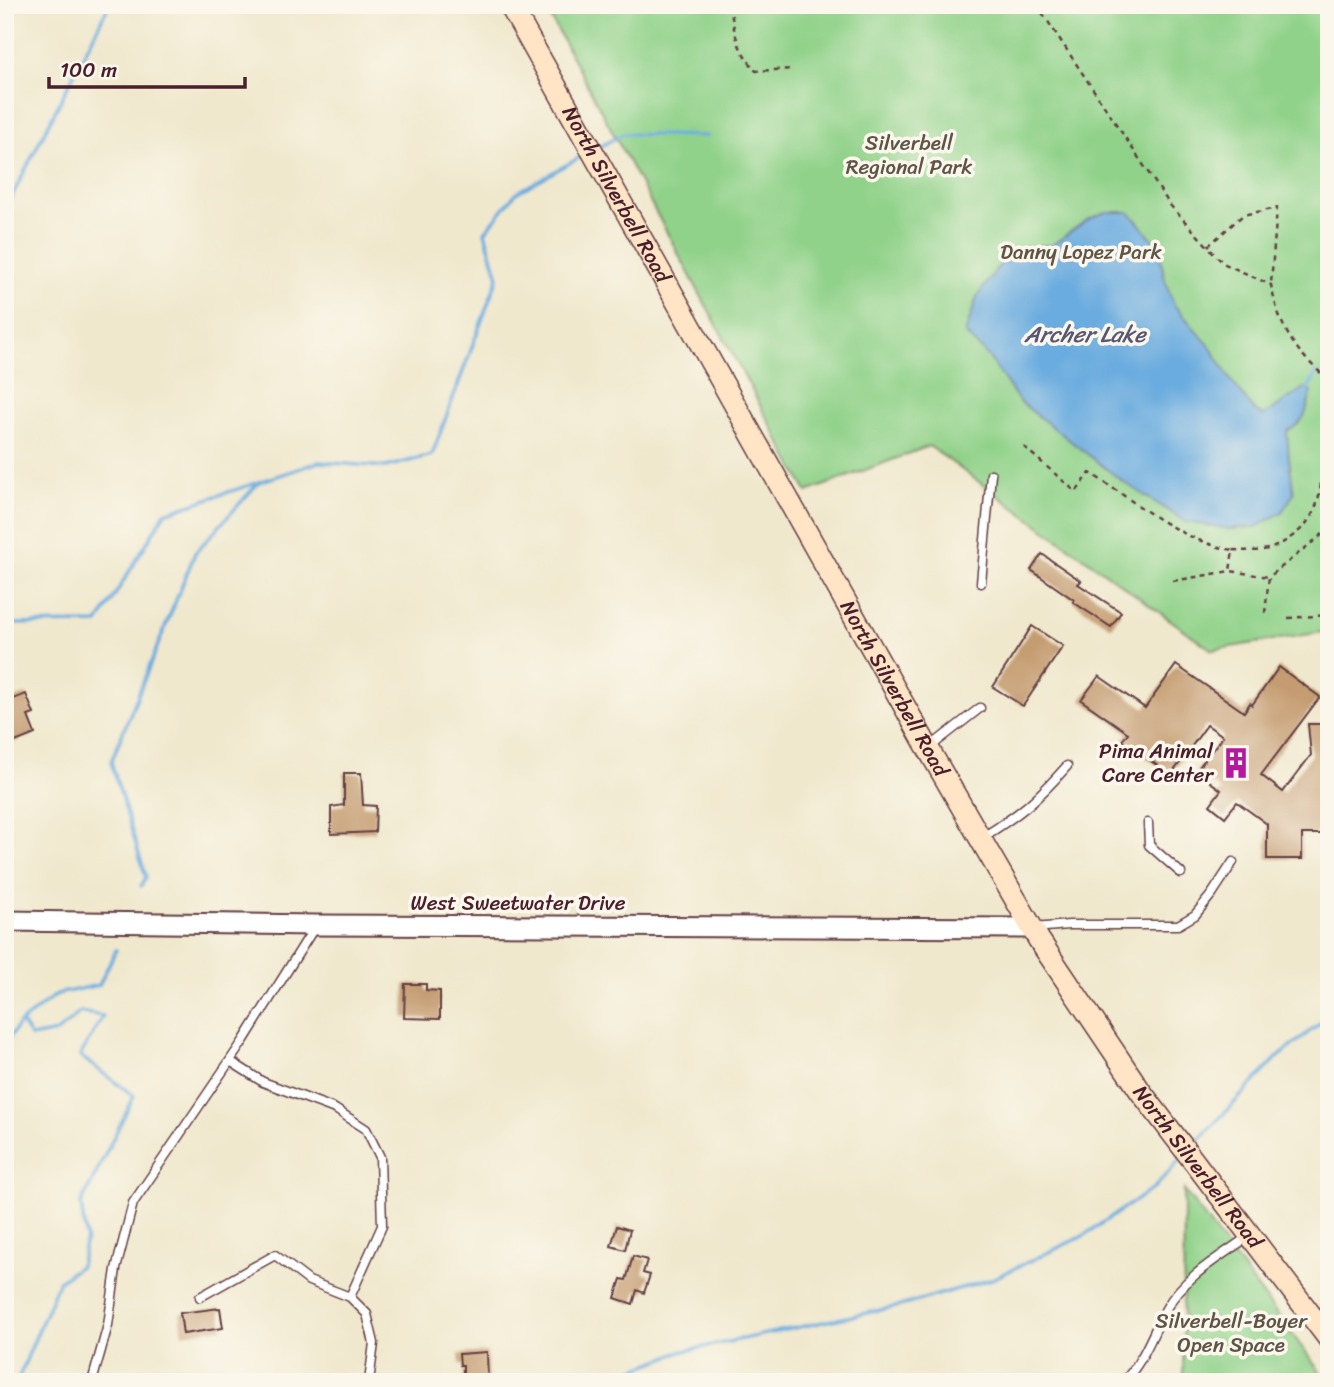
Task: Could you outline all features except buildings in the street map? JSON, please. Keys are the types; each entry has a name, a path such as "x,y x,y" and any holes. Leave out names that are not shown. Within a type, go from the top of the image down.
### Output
{"main road":[{"name":"North Silverbell Road","path":"510,5 1031,928 1141,1092 1329,1339"}],"street":[{"name":"West Sweetwater Drive","path":"5,921 1031,928"}],"lane":[{"path":"981,583 991,474"},
{"path":"928,748 980,708"},
{"path":"980,839 1021,813 1043,794 1067,766"},
{"path":"1148,823 1149,845 1181,873"},
{"path":"1031,928 1069,925 1178,925 1195,915 1233,862"},
{"path":"92,1382 108,1325 116,1269 132,1203 230,1061 316,925"},
{"path":"230,1061 263,1082 335,1110 366,1129 380,1157 382,1226 350,1297"},
{"path":"1123,1382 1143,1358 1166,1308 1178,1291 1195,1275 1249,1236"},
{"path":"200,1297 275,1255 309,1281 350,1297 367,1314 374,1343 369,1382"}],"path":[{"path":"730,5 732,25 740,51 756,71 793,69"},
{"path":"1037,5 1170,205 1223,263 1271,285"},
{"path":"1208,246 1243,215 1277,208 1271,285 1277,314 1289,336 1312,366 1329,380"},
{"path":"1024,447 1076,492 1090,473 1186,534 1210,546 1259,552 1279,546 1304,528 1319,502 1324,468 1325,430 1329,418"},
{"path":"1265,613 1269,577 1329,529"},
{"path":"1230,571 1233,550"},
{"path":"1173,581 1230,571 1269,577"},
{"path":"1288,618 1329,615"}],"green space":[{"name":"Danny Lopez Park","path":"544,5 1329,5 1329,631 1212,650 929,446 807,492"},
{"name":"Silverbell-Boyer Open Space","path":"1184,1190 1328,1382 1183,1382"}],"water":[{"name":"Archer Lake","path":"1106,212 1129,212 1158,245 1165,280 1174,305 1210,346 1230,379 1254,410 1263,416 1304,388 1311,392 1304,416 1287,431 1294,493 1282,512 1256,527 1230,529 1186,522 1122,481 1019,401 988,356 965,334 977,297 999,266 1025,247 1052,245 1087,220"}],"waterway":[{"path":"5,210 109,5"},
{"path":"599,147 623,134 707,136"},
{"path":"5,624 98,623 165,513 319,462 386,467 432,455 498,277 485,232 516,193 586,154"},
{"path":"1307,390 1317,373"},
{"path":"141,886 146,877 111,762 195,553 260,481"},
{"path":"17,1382 59,1281 80,1266 86,1239 81,1204 134,1096 80,1056 103,1016 80,1012 57,1032 31,1037 21,1022 57,994 99,985 116,950"},
{"path":"1191,1148 1278,1057 1329,1016"},
{"path":"5,1043 21,1022"},
{"path":"601,1382 680,1352 900,1306 992,1279 1083,1236 1154,1188 1181,1159"}],"place":[{"name":"Pima Animal Care Center","path":"1236,763"}],"park label":[{"name":"Silverbell Regional Park","path":"909,155"}]}
